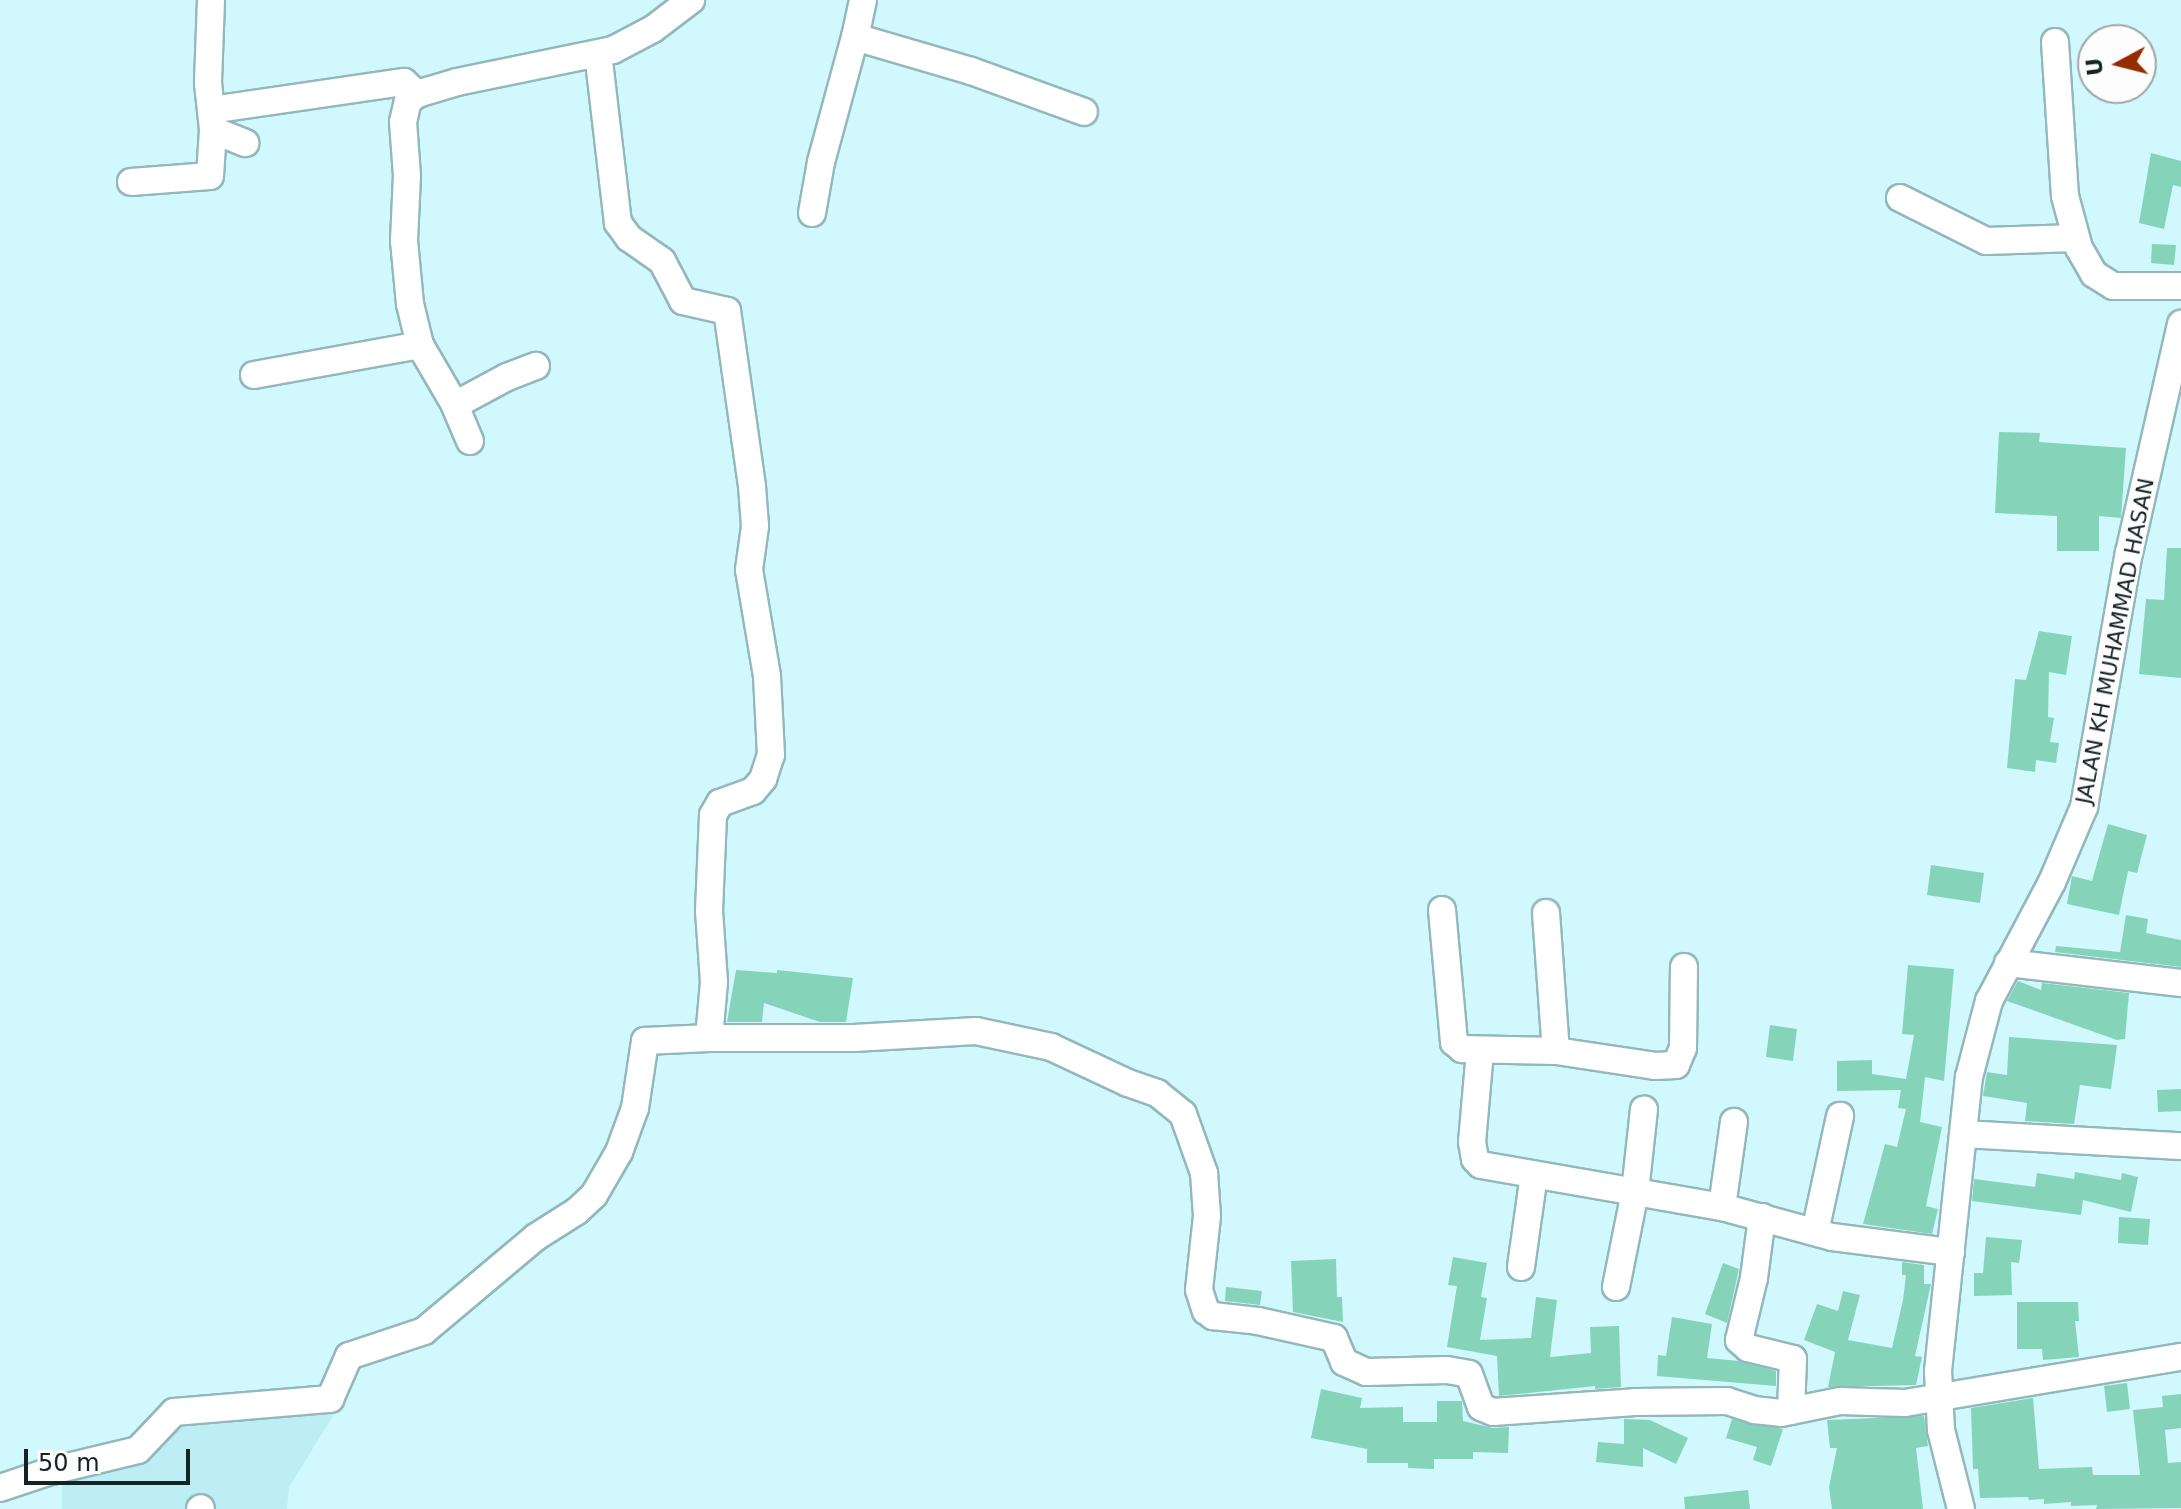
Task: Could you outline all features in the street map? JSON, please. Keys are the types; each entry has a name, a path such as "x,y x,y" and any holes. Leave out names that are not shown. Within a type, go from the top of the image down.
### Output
{"street":[{"path":"131,182 210,176 212,120 208,83 211,0"},
{"path":"470,441 455,405 420,345 410,304 404,241 407,176 403,122 408,101 417,94 513,69 598,54 625,45 691,0"},
{"path":"812,213 821,162 863,0"},
{"path":"855,37 971,71 1084,112"},
{"path":"2055,42 2065,196 2075,238 2094,274 2113,286 2181,286"},
{"path":"598,54 618,223 629,238 662,261 683,301 727,311 752,486 755,526 749,570 767,676 771,755 763,779 753,791 720,803 713,815 709,911 714,982 709,1038"},
{"path":"212,120 404,82 417,94"},
{"path":"212,120 246,143"},
{"path":"1900,198 1986,241 2075,238"},
{"name":"JALAN KH MUHAMMAD HASAN","path":"1961,1509 1941,1430 1938,1396 1963,1134 1980,1026 2008,963 2052,882 2084,807 2100,733 2129,553 2181,324"},
{"path":"254,375 420,345"},
{"path":"455,405 507,377 536,366"},
{"path":"1442,910 1454,1042 1462,1049 1556,1051 1655,1066 1676,1065 1683,1048 1684,967"},
{"path":"1546,913 1556,1051"},
{"path":"2008,963 2181,983"},
{"path":"0,1488 51,1471 138,1450 174,1412 330,1399 349,1356 424,1331 536,1237 577,1211 594,1195 619,1152 635,1108 645,1041 854,1038 976,1031 1051,1047 1157,1093 1183,1114 1204,1173 1207,1216 1200,1299 1213,1316 1258,1321 1334,1338 1344,1362 1366,1372 1447,1370 1469,1374 1481,1407 1493,1412 1635,1402 1727,1401 1754,1410 1791,1411 1840,1401 1905,1403 2181,1357"},
{"path":"1480,1051 1473,1117 1475,1159 1495,1170 1722,1207 1815,1232 1890,1246 1951,1252"},
{"path":"1616,1287 1635,1192 1644,1109"},
{"path":"1815,1232 1840,1116"},
{"path":"1722,1207 1734,1122"},
{"path":"1963,1134 2181,1146"},
{"path":"1521,1267 1534,1175"},
{"path":"1762,1217 1754,1278 1739,1340 1748,1348 1793,1359 1791,1411"}],"shaded area":[{"path":"336,1411 289,1487 287,1509 62,1509 62,1478 117,1469 152,1450 174,1422"}],"building":[{"path":"2151,153 2181,161 2181,187 2173,185 2164,229 2139,223"},
{"path":"2152,244 2176,245 2174,265 2151,263"},
{"path":"1999,432 2040,433 2039,442 2126,448 2121,518 2099,516 2099,551 2057,551 2057,516 1995,513"},
{"path":"2167,548 2181,548 2181,678 2139,674 2146,599 2164,600"},
{"path":"2039,631 2072,636 2066,675 2049,672 2048,717 2054,718 2050,742 2059,743 2056,763 2036,760 2035,772 2007,768 2015,679 2026,680"},
{"path":"2108,824 2147,835 2137,873 2128,871 2119,915 2067,904 2072,876 2092,881"},
{"path":"1931,865 1984,873 1980,903 1927,895"},
{"path":"2126,915 2148,919 2146,933 2181,940 2181,967 2055,952 2056,946 2120,952"},
{"path":"1908,965 1954,969 1944,1081 1925,1077 1920,1122 1942,1127 1926,1206 1938,1209 1932,1234 1863,1224 1885,1144 1897,1147 1906,1109 1898,1108 1901,1090 1837,1091 1837,1061 1872,1060 1872,1074 1906,1079 1914,1035 1902,1034"},
{"path":"736,970 777,973 777,970 853,978 846,1022 820,1022 764,1003 762,1022 727,1022"},
{"path":"2018,981 2041,990 2042,983 2129,993 2125,1039 2117,1040 2007,1001"},
{"path":"1770,1025 1797,1029 1793,1061 1766,1057"},
{"path":"2009,1037 2117,1045 2111,1089 2080,1085 2074,1124 2025,1121 2027,1103 1983,1096 1987,1072 2007,1075"},
{"path":"2181,1089 2181,1111 2158,1112 2157,1090"},
{"path":"2075,1172 2121,1180 2122,1173 2138,1177 2131,1212 2083,1200 2081,1215 1972,1201 1974,1179 2035,1187 2037,1173 2074,1179"},
{"path":"2119,1217 2150,1219 2148,1245 2118,1243"},
{"path":"1986,1237 2022,1240 2019,1263 2011,1262 2012,1295 1974,1296 1974,1273 1983,1273"},
{"path":"1453,1257 1487,1263 1481,1297 1487,1298 1480,1340 1531,1338 1536,1297 1557,1300 1550,1357 1591,1353 1590,1327 1619,1326 1621,1387 1595,1389 1595,1386 1499,1396 1497,1356 1447,1347 1457,1286 1448,1285"},
{"path":"1336,1259 1337,1297 1342,1297 1343,1322 1293,1312 1291,1261"},
{"path":"1902,1262 1924,1265 1924,1284 1931,1284 1915,1356 1922,1357 1916,1385 1828,1387 1835,1352 1804,1340 1817,1304 1838,1311 1843,1291 1860,1295 1848,1340 1892,1348 1906,1275 1902,1275"},
{"path":"1723,1263 1739,1269 1727,1323 1705,1314"},
{"path":"1226,1287 1262,1291 1260,1305 1225,1301"},
{"path":"2017,1302 2078,1302 2079,1321 2075,1321 2079,1357 2043,1360 2042,1349 2017,1349"},
{"path":"1672,1317 1712,1324 1707,1358 1739,1361 1776,1371 1776,1386 1657,1376 1658,1355 1666,1356"},
{"path":"2127,1383 2130,1409 2107,1412 2104,1386"},
{"path":"1321,1389 1362,1398 1360,1408 1403,1407 1403,1422 1437,1422 1437,1401 1462,1401 1463,1421 1493,1428 1509,1427 1508,1453 1473,1452 1473,1459 1434,1459 1434,1469 1408,1468 1408,1463 1367,1463 1367,1449 1311,1438"},
{"path":"2181,1394 2181,1428 2165,1430 2168,1463 2181,1462 2181,1508 2096,1509 2097,1505 2071,1506 2071,1502 2044,1504 2044,1499 2029,1500 2028,1497 1980,1498 1978,1469 1973,1469 1971,1408 2033,1398 2039,1469 2092,1467 2093,1475 2140,1475 2133,1410 2163,1407 2162,1396"},
{"path":"1924,1416 1928,1446 1916,1448 1923,1509 1832,1509 1829,1487 1837,1448 1830,1448 1827,1420"},
{"path":"1624,1419 1650,1420 1688,1438 1676,1464 1643,1448 1643,1467 1596,1462 1598,1442 1624,1444"},
{"path":"1732,1419 1783,1429 1771,1466 1753,1460 1757,1447 1726,1438"},
{"path":"1748,1490 1750,1509 1685,1509 1684,1497"}]}
